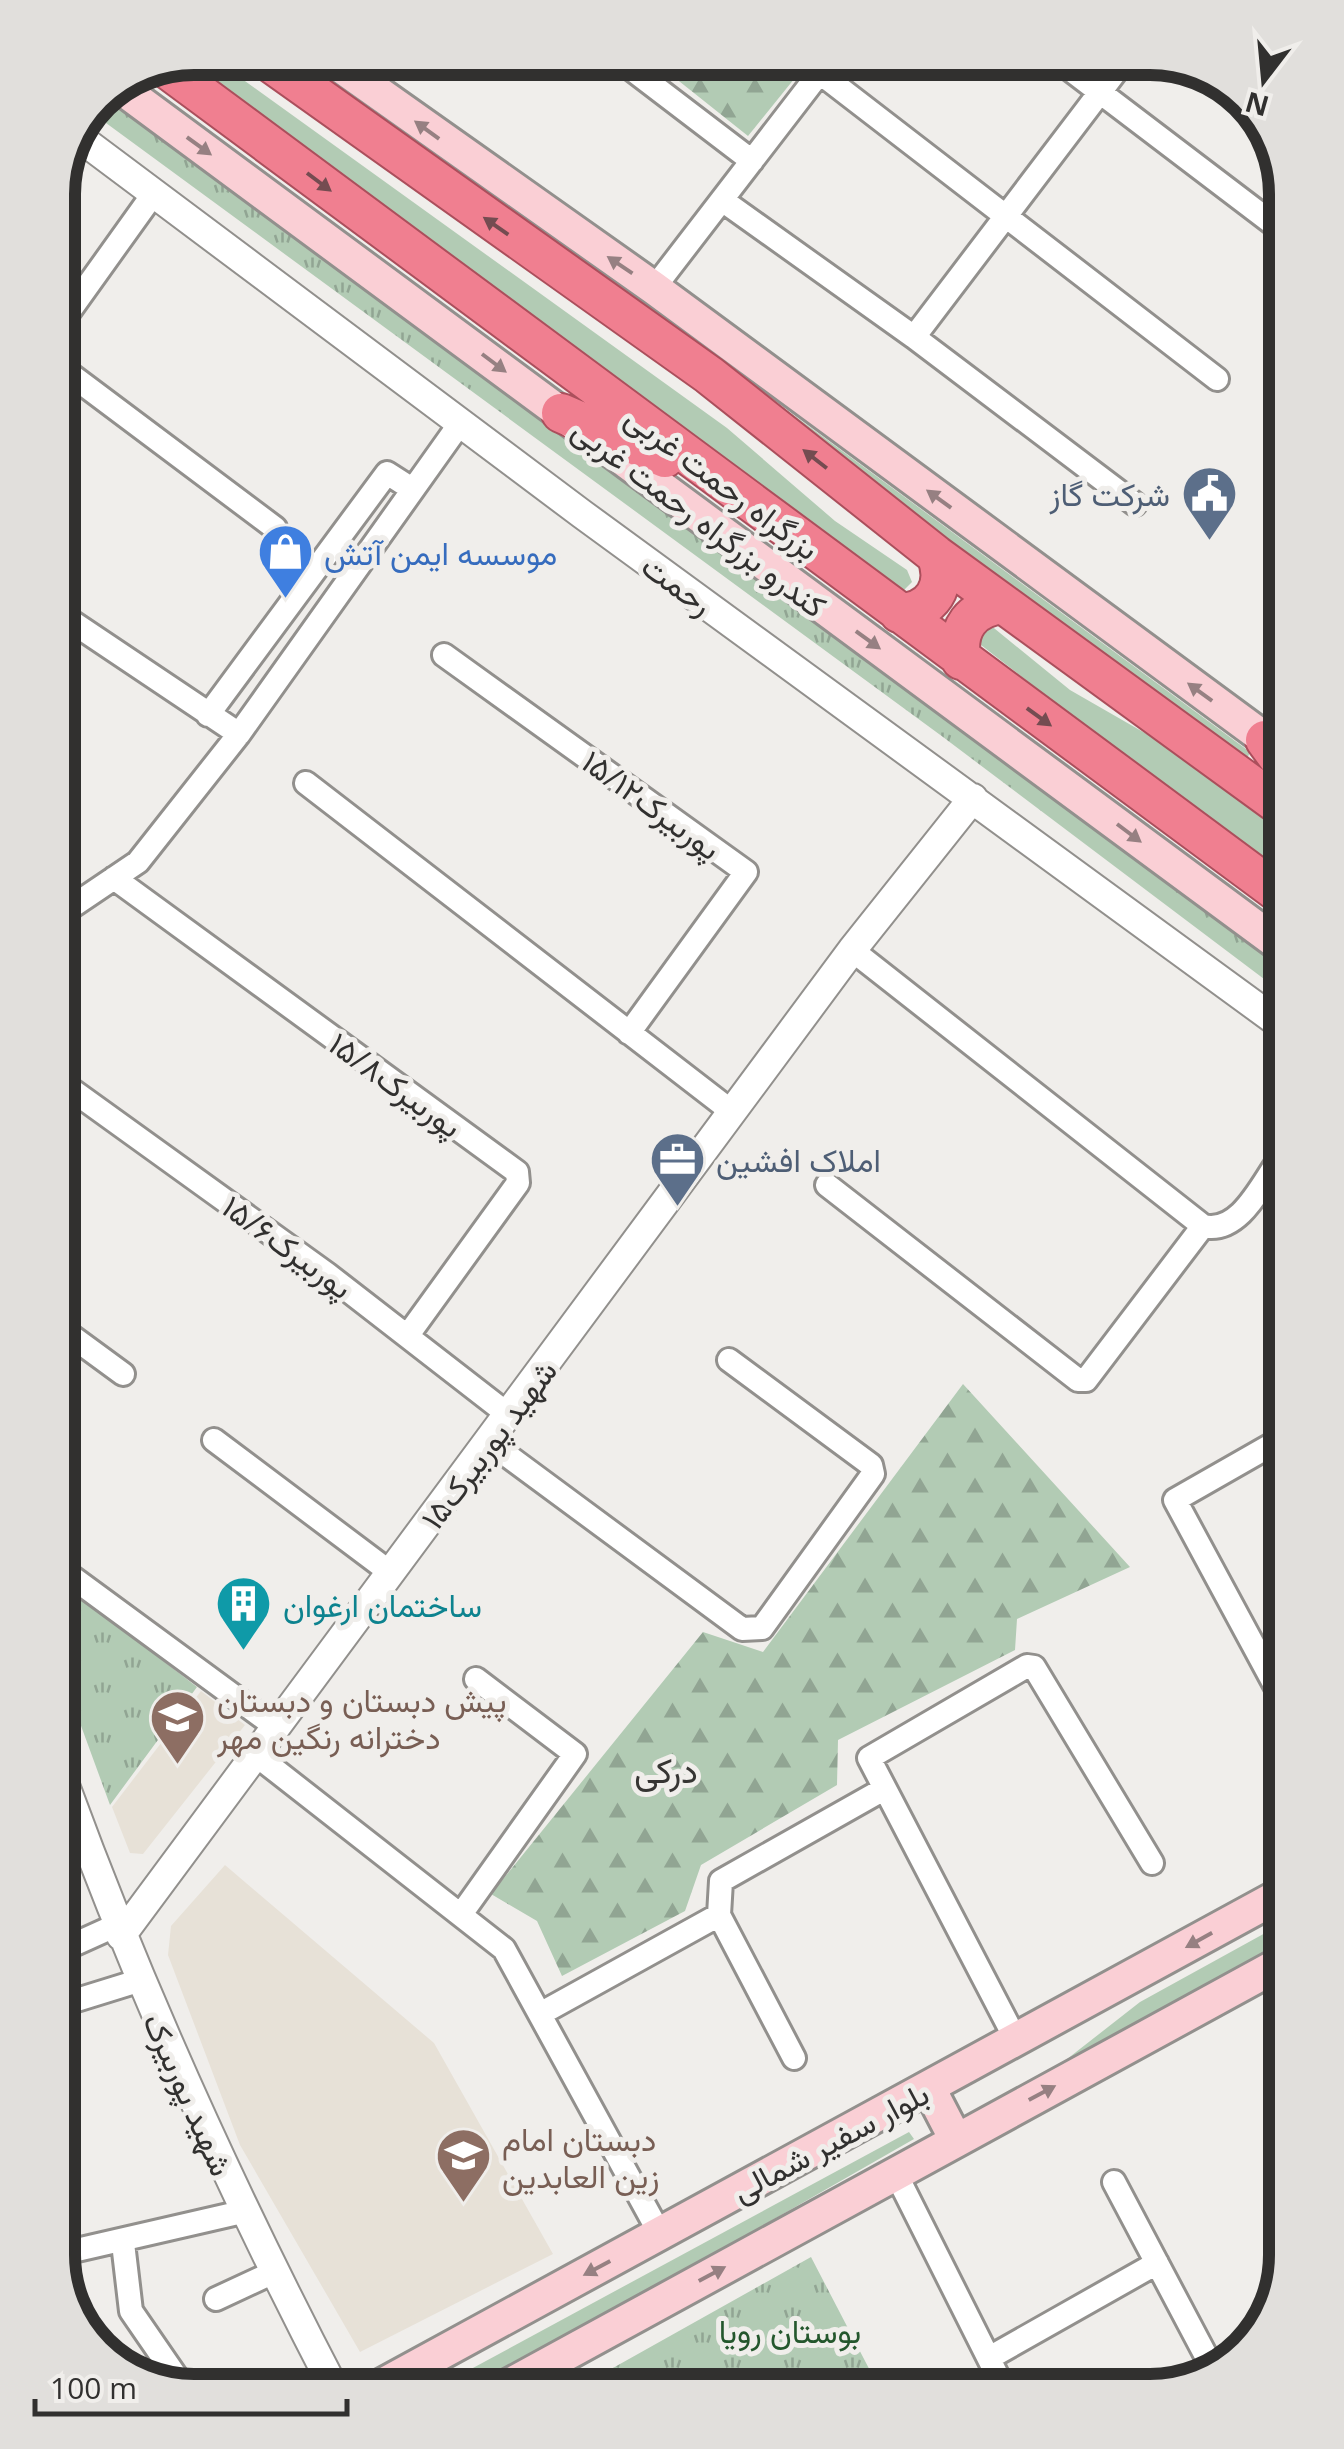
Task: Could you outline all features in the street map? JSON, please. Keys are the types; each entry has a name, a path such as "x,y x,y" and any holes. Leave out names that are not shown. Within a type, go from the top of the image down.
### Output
{"highway":[{"path":"288,75 709,375 936,555 1269,798"},
{"name":"بزرگراه رحمت غربی","path":"177,76 1269,886"},
{"path":"150,84 240,124"},
{"path":"561,413 723,482"},
{"path":"899,613 923,608 939,590 942,578 936,555"},
{"path":"960,660 961,633 967,621 989,606 1003,604"}],"main road":[{"path":"352,75 654,288 1269,745"},
{"name":"کندرو بزرگراه رحمت غربی","path":"130,95 1269,938"},
{"name":"بلوار سفیر شمالی","path":"403,2374 1269,1901"},
{"name":"بلوار سفیر شمالی","path":"529,2374 1269,1969"},
{"path":"929,2088 956,2140"}],"street":[{"path":"639,75 752,161"},
{"path":"654,288 817,75"},
{"path":"837,75 1005,218 1217,379"},
{"path":"1077,75 1269,221"},
{"path":"914,337 1112,75"},
{"name":"رحمت","path":"87,143 1269,1016"},
{"path":"75,302 154,193"},
{"path":"722,200 914,337 1135,504"},
{"path":"75,378 275,528"},
{"path":"75,904 138,862 238,734 461,422"},
{"path":"208,715 387,472 412,489"},
{"path":"75,624 238,734"},
{"name":"پوربیرک۱۵/۱۲","path":"444,655 746,872 629,1033"},
{"path":"306,784 731,1111"},
{"name":"شهید پوربیرک۱۵","path":"119,1930 256,1755 510,1416 852,950 973,798"},
{"name":"پوربیرک۱۵/۸","path":"114,878 517,1172 518,1184 408,1335"},
{"path":"852,950 1203,1226 1217,1229 1232,1223 1269,1172"},
{"name":"پوربیرک۱۵/۶","path":"75,1092 408,1335 510,1416"},
{"path":"826,1185 1078,1380 1086,1380 1203,1226"},
{"path":"75,1339 123,1374"},
{"path":"489,1442 742,1629 762,1628 873,1474 872,1465 729,1360"},
{"path":"214,1440 391,1573"},
{"path":"1269,1446 1175,1500 1269,1672"},
{"path":"75,1580 276,1727"},
{"path":"1016,2040 869,1764 873,1753 1027,1666 1034,1668 1152,1864"},
{"path":"462,1913 574,1754 476,1679"},
{"path":"256,1755 504,1949 660,2234"},
{"path":"794,2058 718,1915 721,1882 884,1790"},
{"name":"شهید پوربیرک","path":"77,1856 119,1930 242,2212 327,2374"},
{"path":"540,2014 718,1915"},
{"path":"76,1944 119,1930"},
{"path":"75,2001 138,1981"},
{"path":"895,2172 997,2374"},
{"path":"1114,2182 1208,2359"},
{"path":"75,2251 242,2212"},
{"path":"122,2242 131,2311 173,2372"},
{"path":"989,2358 1157,2263"},
{"path":"216,2299 274,2272"}],"shaded area":[{"name":"پیش دبستان و دبستان دخترانه رنگین مهر","path":"201,1691 245,1725 143,1854 130,1853 112,1807"},
{"path":"225,1865 434,2043 553,2254 360,2352 240,2145 168,1955 171,1926"}],"green space":[{"path":"201,75 237,75 727,428 835,521 907,570 912,582 903,591 886,584"},
{"path":"319,75 333,75 1250,752 1247,759 1026,603"},
{"path":"671,75 797,75 748,136"},
{"path":"120,102 1269,945 1269,983 943,737 102,120"},
{"path":"989,624 1070,690 1157,740 1227,788 1269,823 1269,869 981,645 972,636"},
{"path":"963,1384 1130,1567 1017,1619 1015,1650 838,1740 837,1785 701,1865 685,1911 562,1976 537,1921 491,1894 703,1632 763,1652"},
{"path":"75,1593 197,1687 110,1805 75,1709"},
{"path":"1269,1931 1269,1958 986,2113 984,2105 1062,2063 1140,2002"},
{"path":"909,2132 914,2139 503,2374 462,2374"},
{"name":"بوستان رویا","path":"811,2257 872,2374 602,2374"}],"place":[{"name":"شرکت گاز","path":"1209,542"},
{"name":"موسسه ایمن آتش","path":"285,601"},
{"name":"املاک افشین","path":"677,1208"},
{"name":"ساختمان ارغوان","path":"244,1653"},
{"name":"پیش دبستان و دبستان دخترانه رنگین مهر","path":"178,1766"},
{"name":"دبستان امام زین العابدین","path":"463,2205"}],"district":[{"name":"درکی","path":"666,1769"}]}
